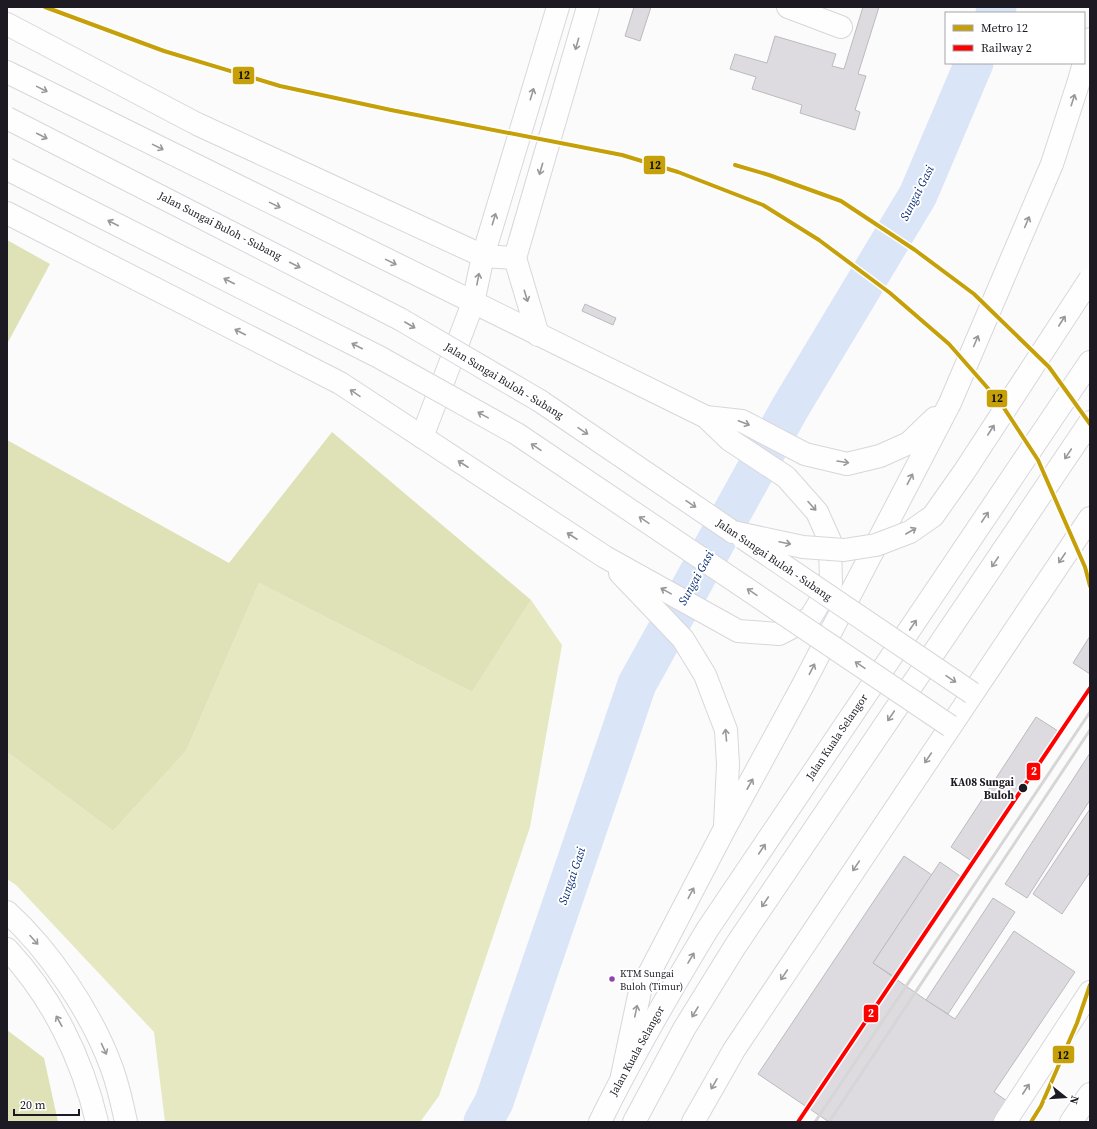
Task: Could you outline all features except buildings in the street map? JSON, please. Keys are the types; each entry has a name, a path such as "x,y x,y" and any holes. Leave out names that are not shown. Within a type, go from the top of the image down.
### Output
{"main road":[{"path":"422,437 474,303 483,256 558,7"},
{"path":"538,335 515,258 588,7"},
{"path":"788,7 841,27"},
{"path":"7,24 197,124 483,256 515,258"},
{"path":"1085,58 1090,39"},
{"path":"622,1076 640,991 724,830 807,678 950,403 1052,164 1083,64"},
{"path":"7,72 706,417 730,440 786,477 817,512 830,541 831,584 810,618 779,634 738,631 605,557 340,383 7,213"},
{"name":"Jalan Sungai Buloh - Subang","path":"7,118 400,319 540,401 972,693"},
{"path":"7,169 379,357 517,434 950,726"},
{"path":"733,532 803,547 844,550 876,545 910,532 933,516 964,472 1090,279"},
{"name":"Jalan Kuala Selangor","path":"600,1122 622,1076 707,930 1090,362"},
{"path":"706,417 742,421 805,454 848,464 880,456 909,443 950,403"},
{"path":"634,1122 684,1029 736,945 1090,422"},
{"path":"693,1122 734,1050 1088,518"},
{"path":"605,557 683,639 705,675 726,730 728,764 724,830"},
{"path":"7,912 42,948 59,971 89,1019 111,1066 126,1122"},
{"path":"7,949 20,963 45,997 60,1022 84,1075 98,1122"},
{"path":"1005,1122 1090,992"},
{"path":"1071,1122 1090,1094"}],"green space":[{"path":"7,240 50,264 7,344"},
{"path":"332,432 531,600 472,692 259,583 186,751 113,831 7,752 7,440 229,563"},
{"path":"259,583 472,692 531,600 562,645 530,827 439,1096 420,1122 165,1122 154,1032 16,885 7,879 7,752 113,831 186,751"},
{"path":"7,1030 44,1058 58,1122 7,1122"}],"waterway":[{"name":"Sungai Gasi","path":"995,12 997,7"},
{"name":"Sungai Gasi","path":"483,1122 494,1102 637,684 790,408 918,195 974,64"}],"railway":[{"path":"815,1122 1090,712"},
{"path":"829,1122 1090,730"}],"metro line":[{"name":"12","path":"45,7 164,51 280,86 391,110 622,155 678,172 763,205 819,240 890,293 949,344 1000,402 1038,460 1085,567 1090,586"},
{"name":"12","path":"735,165 769,175 841,201 915,250 974,294 1049,367 1090,424"},
{"name":"12","path":"1031,1122 1041,1106 1077,1023 1090,985"}],"rail line":[{"name":"2","path":"798,1122 1090,688"}],"place":[{"name":"KA08 Sungai Buloh","path":"1023,788"},
{"name":"KTM Sungai Buloh (Timur)","path":"612,979"}]}
